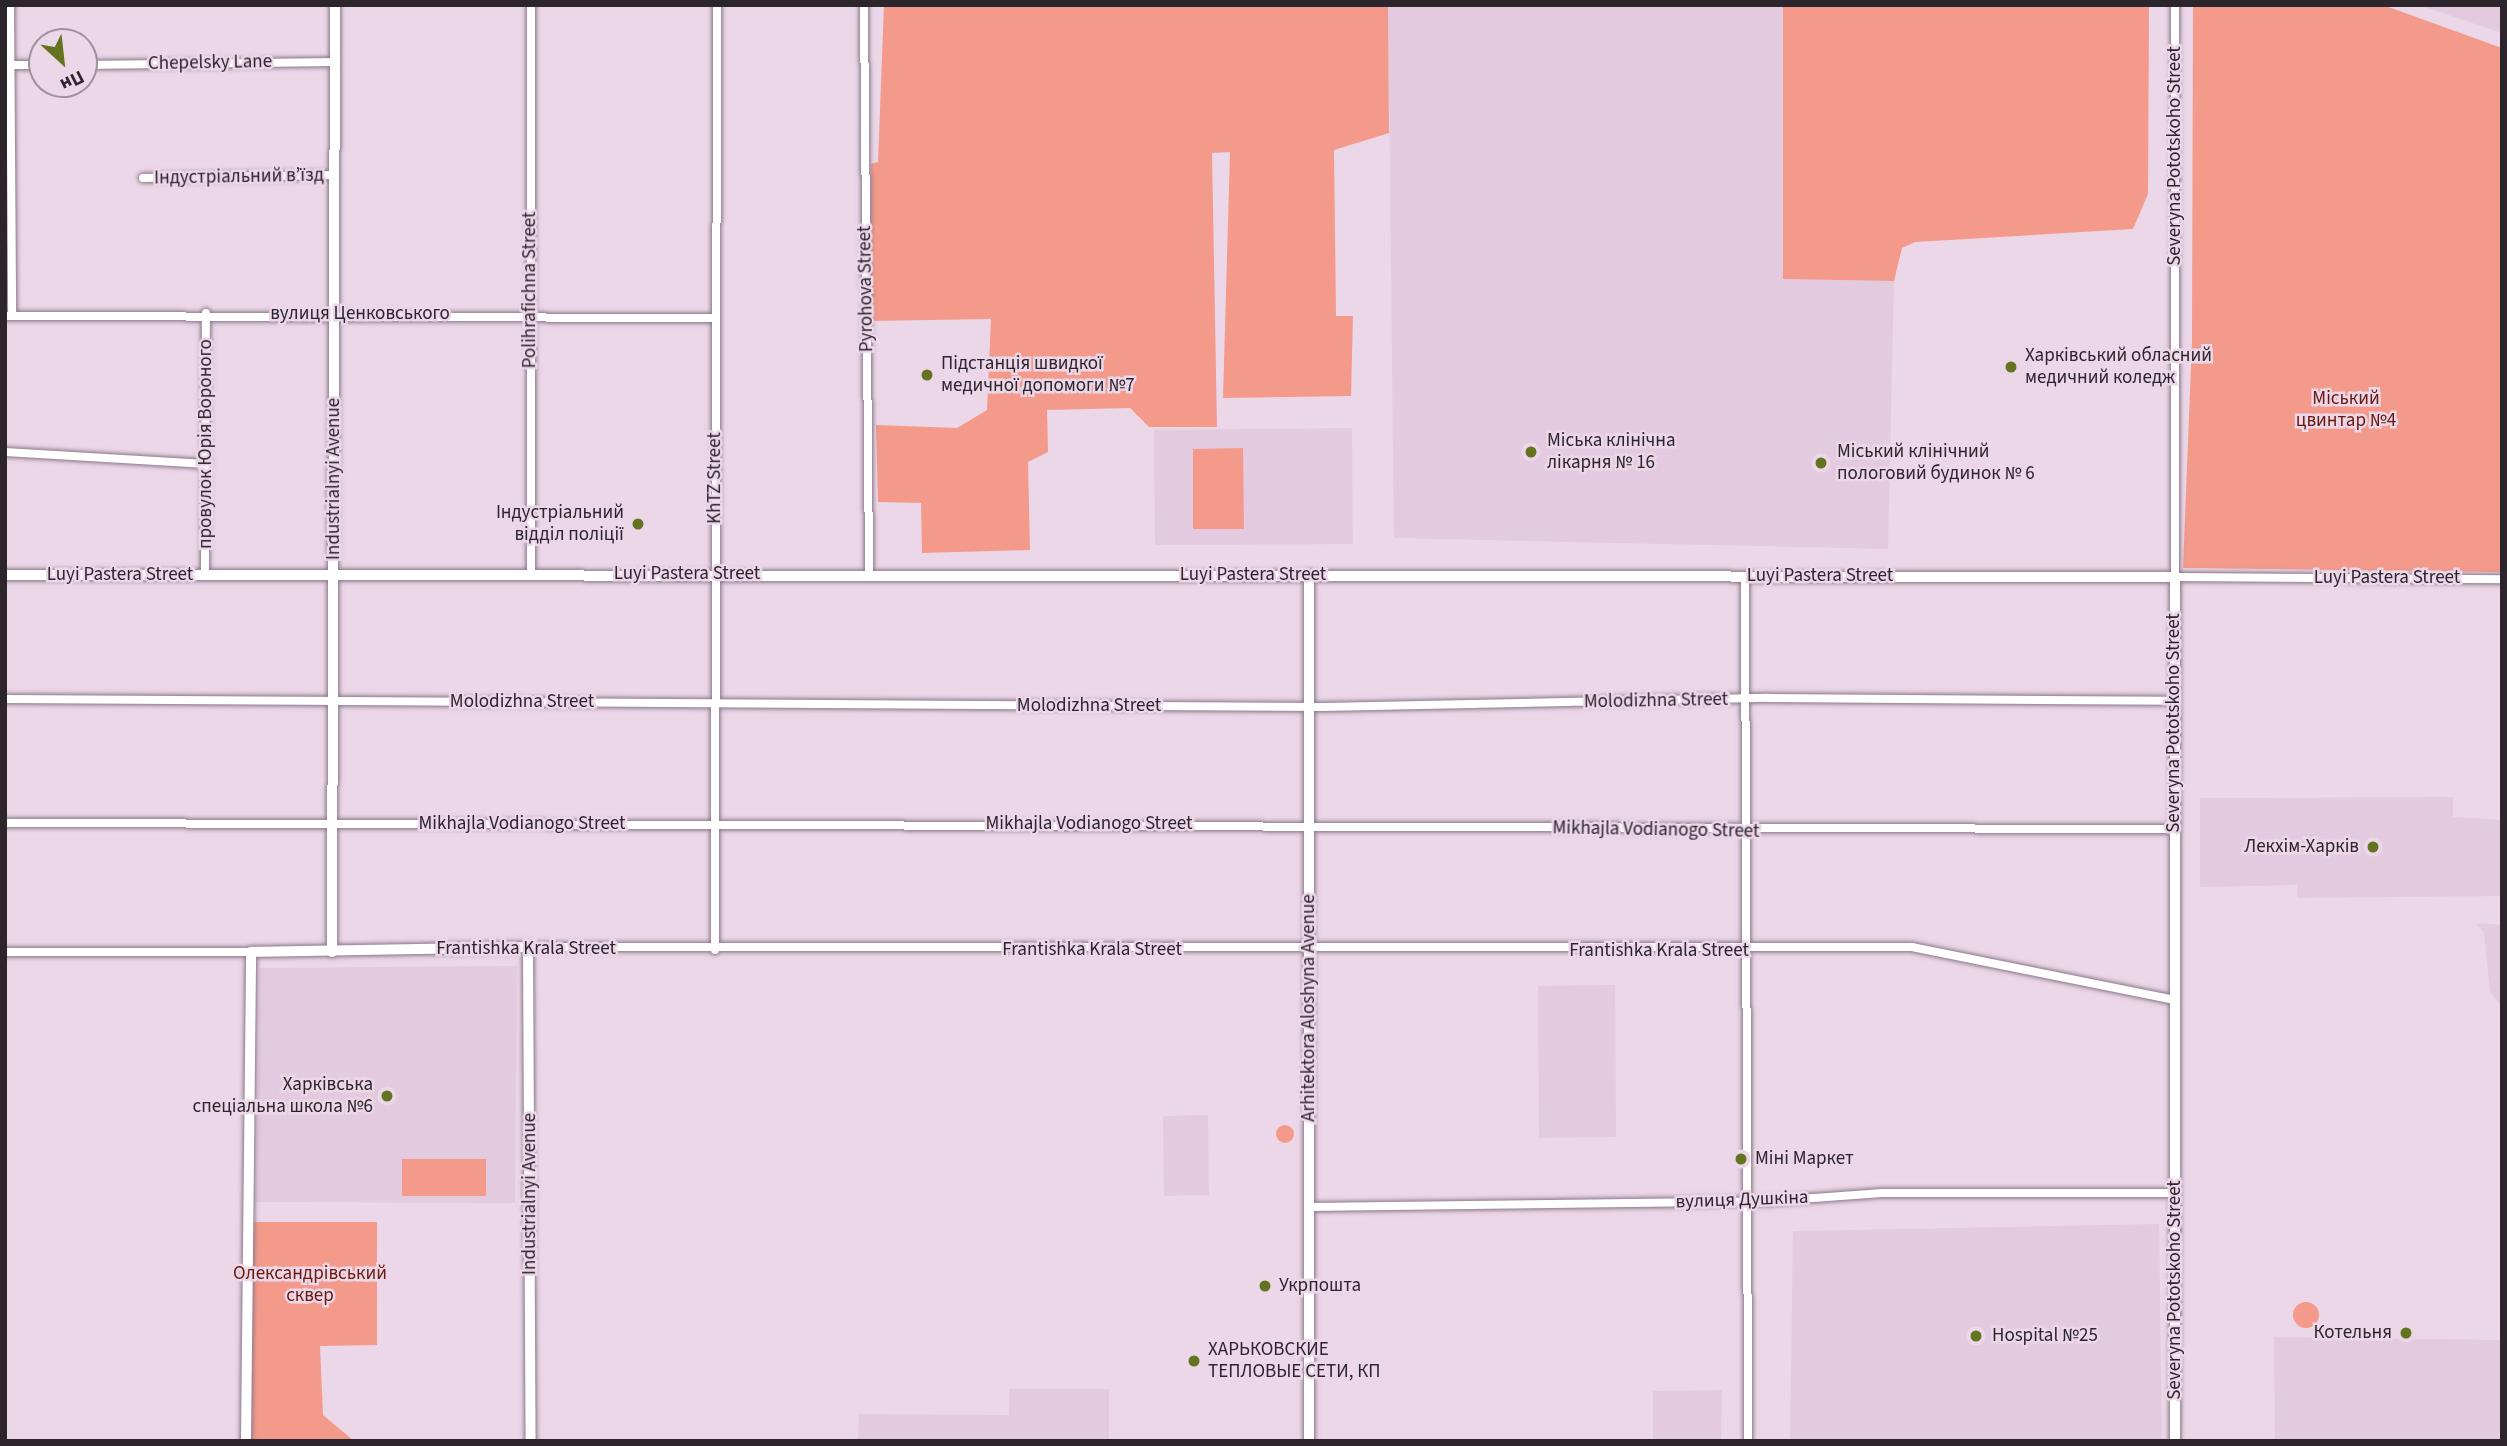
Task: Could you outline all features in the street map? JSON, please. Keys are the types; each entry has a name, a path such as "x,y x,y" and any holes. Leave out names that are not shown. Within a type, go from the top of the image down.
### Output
{"street":[{"path":"8,316 10,5"},
{"name":"Industrialnyi Avenue","path":"332,952 335,5"},
{"name":"Polihrafichna Street","path":"531,5 531,575"},
{"name":"KhTZ Street","path":"715,950 718,5"},
{"name":"Pyrohova Street","path":"864,5 869,572"},
{"name":"Severyna Pototskoho Street","path":"2175,5 2175,577 2172,701 2175,1441"},
{"name":"Chepelsky Lane","path":"98,65 335,62"},
{"path":"9,65 28,65"},
{"name":"Індустріальний в’їзд","path":"143,178 335,175"},
{"name":"провулок Юрія Вороного","path":"205,575 206,313"},
{"name":"вулиця Ценковського","path":"8,316 334,313 715,318"},
{"path":"5,452 207,464"},
{"name":"Luyi Pastera Street","path":"5,575 869,572 2502,579"},
{"name":"Arhitektora Aloshyna Avenue","path":"1309,575 1309,1441"},
{"path":"1745,576 1749,699 1746,951 1748,1441"},
{"name":"Molodizhna Street","path":"5,699 1309,707 1749,699 2172,701"},
{"name":"Mikhajla Vodianogo Street","path":"5,823 333,825 715,822 1748,832 2173,829"},
{"name":"Industrialnyi Avenue","path":"528,947 531,1441"},
{"name":"Frantishka Krala Street","path":"5,952 332,952 528,947 715,950 1746,951 1912,947 2175,1000"},
{"path":"246,1441 251,952"},
{"name":"вулиця Душкіна","path":"1309,1207 1747,1201 1882,1193 2175,1194"}],"shaded area":[{"path":"1388,5 1783,5 1783,279 1894,281 1888,549 1394,538"},
{"path":"2419,5 2502,5 2502,33"},
{"path":"1352,428 1353,544 1155,545 1154,430"},
{"path":"2453,797 2453,817 2502,820 2502,896 2297,898 2297,885 2200,887 2200,798"},
{"path":"2476,923 2502,925 2502,1006 2490,992 2484,933"},
{"name":"Харківська спеціальна школа №6","path":"517,966 515,1203 256,1202 260,968"},
{"path":"1615,985 1616,1137 1539,1138 1538,986"},
{"path":"1208,1115 1209,1195 1164,1196 1163,1116"},
{"name":"Hospital №25","path":"2159,1224 2162,1441 1790,1441 1793,1231"},
{"path":"2274,1337 2502,1340 2502,1441 2275,1441"},
{"path":"1009,1389 1109,1389 1109,1441 858,1441 859,1414 1009,1415"},
{"path":"1722,1390 1721,1441 1653,1441 1653,1391"}],"green space":[{"path":"884,5 1388,5 1389,133 1334,150 1336,316 1353,316 1351,396 1223,398 1230,152 1212,153 1217,427 1149,427 1130,408 1047,410 1048,452 1028,462 1030,550 922,553 921,503 878,502 876,425 957,428 987,410 991,319 870,321 871,164 878,162"},
{"path":"1783,5 2149,5 2148,194 2133,229 1915,242 1902,248 1894,281 1783,279"},
{"name":"Міський цвинтар №4","path":"2193,5 2383,5 2502,48 2502,572 2183,568 2192,341"},
{"path":"1243,448 1244,529 1193,529 1193,449"},
{"path":"1285,1125 1291,1128 1294,1134 1291,1140 1285,1143 1279,1140 1276,1134 1279,1128"},
{"path":"402,1159 486,1159 486,1196 402,1196"},
{"name":"Олександрівський сквер","path":"248,1222 377,1222 377,1345 320,1346 323,1415 354,1441 249,1441"},
{"path":"2306,1302 2315,1306 2319,1315 2315,1324 2306,1328 2297,1324 2293,1315 2297,1306"}],"place":[{"name":"Харківський обласний медичний коледж","path":"2011,367"},
{"name":"Підстанція швидкої медичної допомоги №7","path":"927,375"},
{"name":"Міська клінічна лікарня № 16","path":"1531,452"},
{"name":"Міський клінічний пологовий будинок № 6","path":"1821,463"},
{"name":"Індустріальний відділ поліції","path":"638,524"},
{"name":"Лекхім-Харків","path":"2373,847"},
{"name":"Харківська спеціальна школа №6","path":"387,1096"},
{"name":"Міні Маркет","path":"1741,1159"},
{"name":"Укрпошта","path":"1265,1286"},
{"name":"Котельня","path":"2406,1333"},
{"name":"Hospital №25","path":"1976,1336"},
{"name":"ХАРЬКОВСКИЕ ТЕПЛОВЫЕ СЕТИ, КП","path":"1194,1361"}]}
